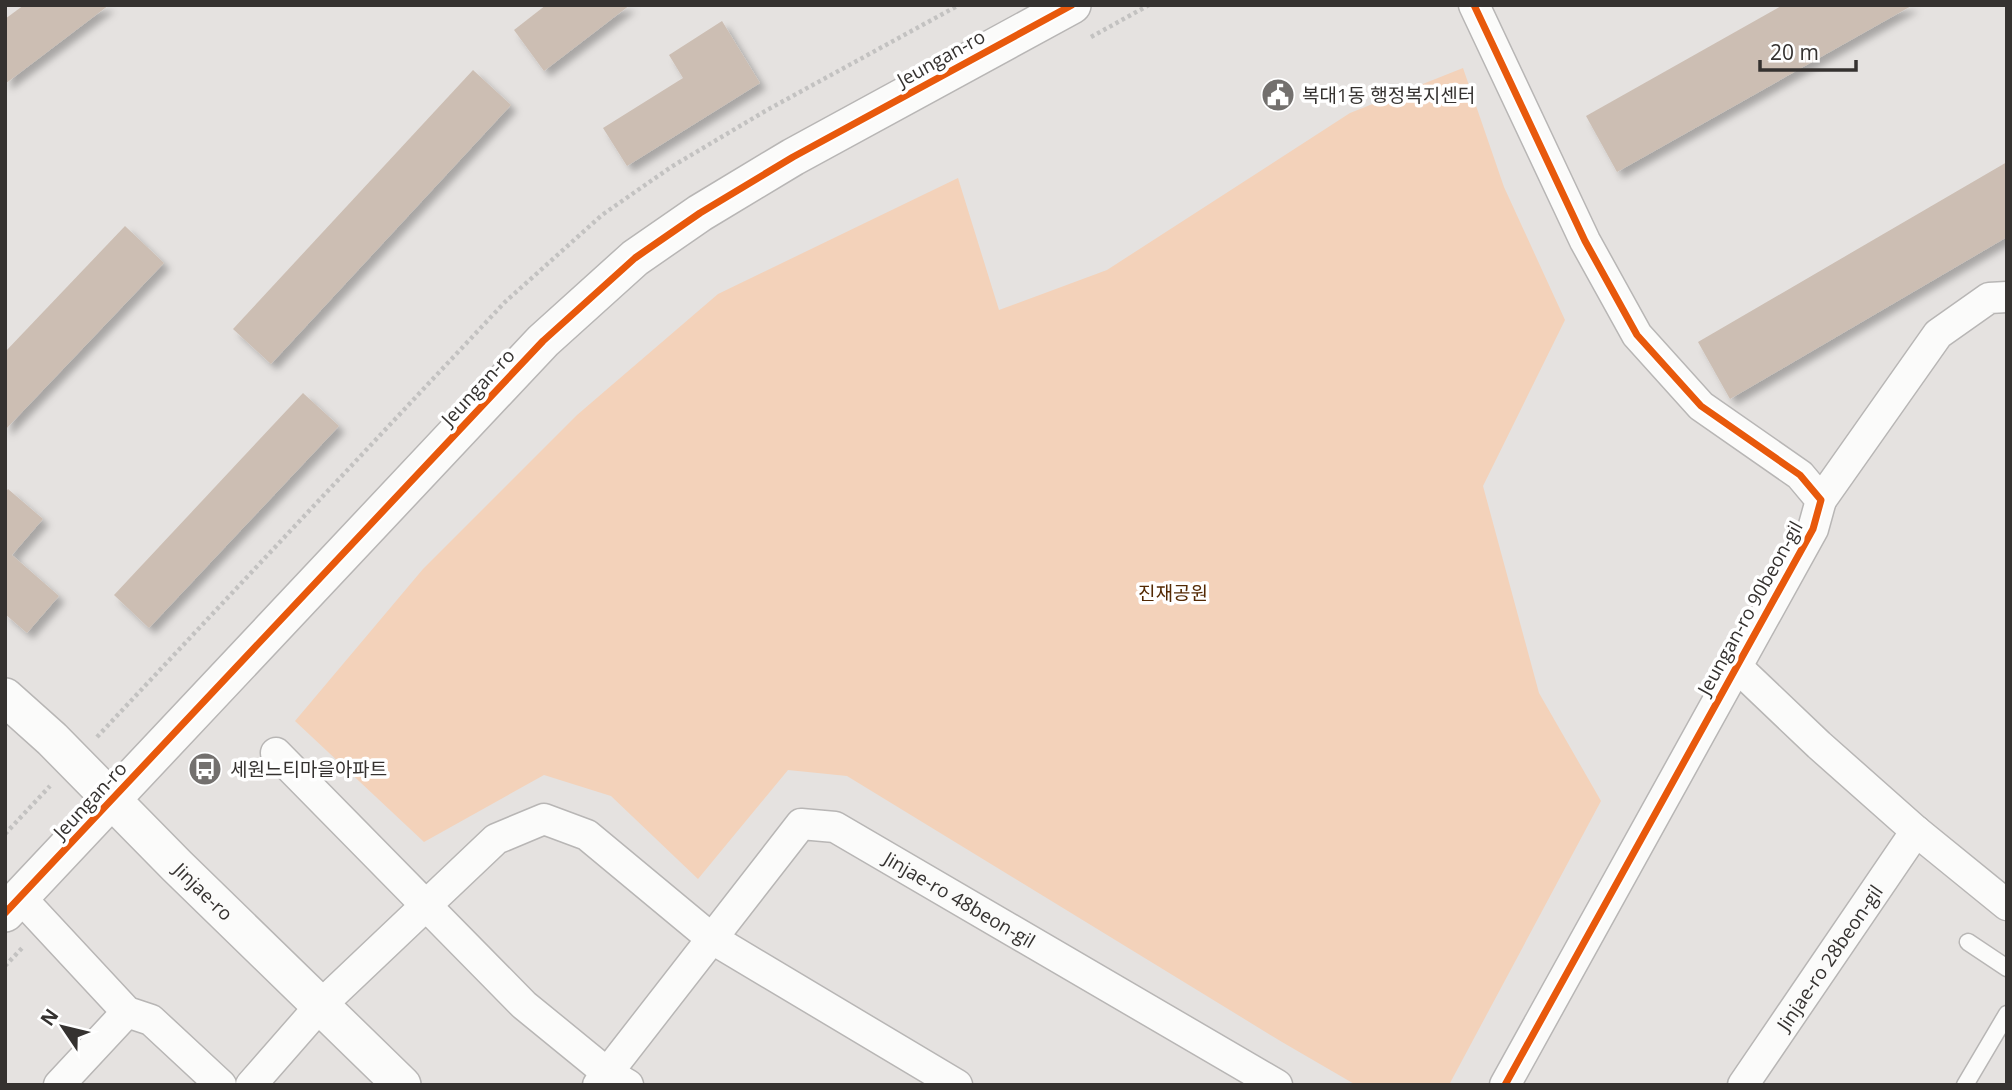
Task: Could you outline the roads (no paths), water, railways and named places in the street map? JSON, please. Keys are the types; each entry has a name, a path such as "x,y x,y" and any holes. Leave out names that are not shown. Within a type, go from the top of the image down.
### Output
{"street":[{"name":"Jeungan-ro","path":"13,905 543,341 635,258 700,213 793,157 1072,5"},
{"path":"1474,5 1585,241 1637,335 1701,406 1800,475 1821,500"},
{"name":"Jeungan-ro 90beon-gil","path":"1505,1085 1813,529 1821,500 1938,334 1989,298 2007,297"},
{"path":"1737,666 1916,831 2007,905"},
{"name":"Jinjae-ro","path":"5,697 52,739 402,1085"},
{"name":"Jinjae-ro 48beon-gil","path":"276,753 524,1004 611,1081 711,938 801,824 835,827 1233,1074"},
{"path":"251,1085 321,1006 496,839 544,819 587,835 711,938 957,1085"},
{"name":"Jinjae-ro 28beon-gil","path":"1743,1085 1916,831"},
{"path":"13,905 127,1012 151,1020 221,1085"},
{"path":"59,1085 127,1012"},
{"path":"1233,1074 1277,1085"}],"lane":[{"path":"1968,942 2007,968"},
{"path":"1965,1085 2006,1016"}],"place":[{"name":"복대1동 행정복지센터","path":"1278,95"},
{"name":"세원느티마을아파트","path":"205,769"}],"park label":[{"name":"진재공원","path":"1173,593"}]}
